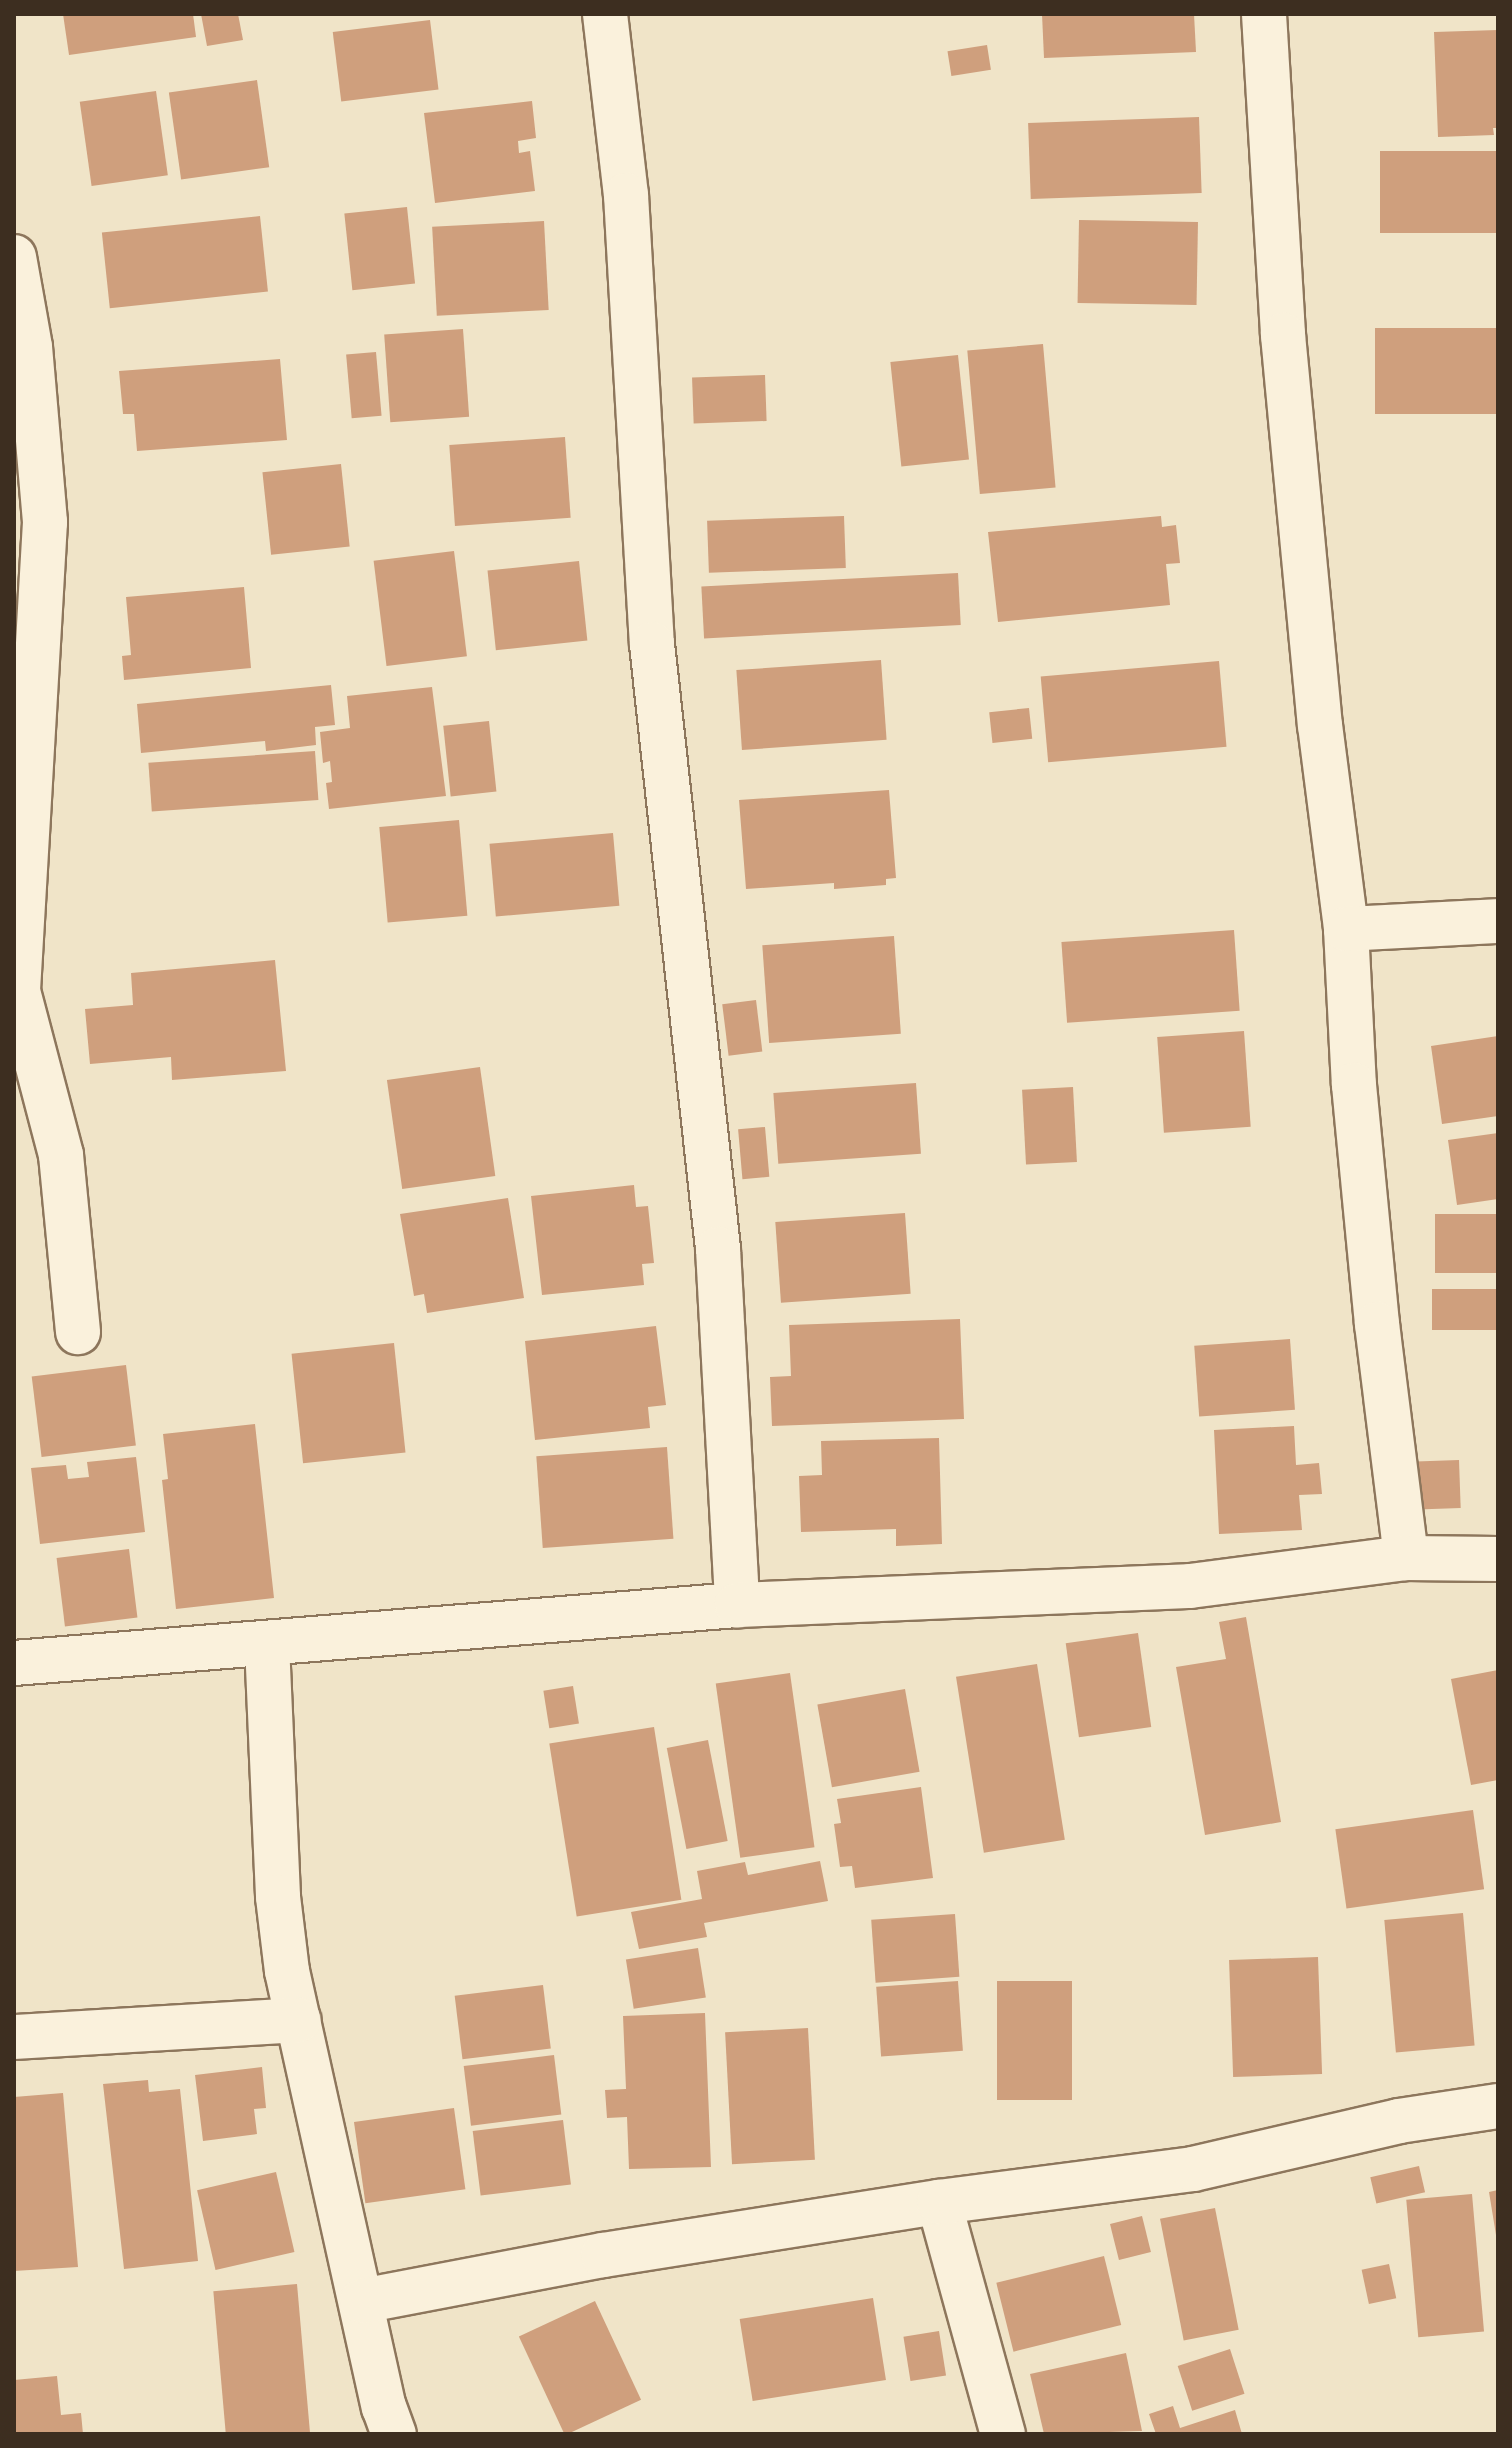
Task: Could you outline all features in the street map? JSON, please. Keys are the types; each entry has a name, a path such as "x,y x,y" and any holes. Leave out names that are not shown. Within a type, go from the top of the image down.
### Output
{"street":[{"path":"605,14 626,195 652,644 718,1249 737,1605"},
{"path":"1264,14 1283,335 1320,725 1346,929 1355,1100 1406,1558"},
{"path":"14,257 30,347 45,522 25,658 18,991 61,1155 78,1332"},
{"path":"1346,929 1498,921"},
{"path":"14,1663 737,1605 1190,1586 1406,1558 1498,1559"},
{"path":"267,1644 278,1897 287,1971 384,2407 394,2434"},
{"path":"20,2024 298,2020"},
{"path":"362,2301 603,2255 939,2202 1193,2169 1399,2121 1498,2106"},
{"path":"939,2202 1003,2434"}],"building":[{"path":"63,14 193,14 196,37 69,55"},
{"path":"201,14 238,14 243,40 207,46"},
{"path":"1042,14 1194,14 1196,52 1044,58"},
{"path":"430,20 439,89 341,101 333,32"},
{"path":"1498,30 1498,128 1493,128 1494,135 1438,137 1434,32"},
{"path":"987,45 991,70 951,76 947,51"},
{"path":"257,80 269,167 181,180 169,92"},
{"path":"156,91 168,175 92,186 80,102"},
{"path":"532,101 536,138 518,141 519,153 530,151 535,191 435,203 424,113"},
{"path":"1199,117 1202,193 1031,199 1028,123"},
{"path":"1380,151 1498,151 1498,233 1380,233"},
{"path":"407,207 415,284 352,290 344,214"},
{"path":"260,216 268,292 110,308 102,233"},
{"path":"1079,220 1198,222 1197,305 1078,303"},
{"path":"544,221 549,310 437,316 432,227"},
{"path":"1375,328 1498,328 1498,414 1375,414"},
{"path":"463,329 469,417 390,422 384,335"},
{"path":"1043,344 1056,487 980,494 967,351"},
{"path":"376,352 382,416 352,418 346,355"},
{"path":"958,355 969,459 901,467 890,362"},
{"path":"280,359 287,440 137,451 134,414 123,414 119,371"},
{"path":"765,375 767,421 694,424 692,378"},
{"path":"565,437 571,518 455,526 449,445"},
{"path":"341,464 350,547 271,555 262,472"},
{"path":"844,516 846,568 709,573 707,521"},
{"path":"1161,516 1162,527 1176,525 1180,563 1166,564 1170,605 998,622 988,532"},
{"path":"454,551 467,656 387,666 374,561"},
{"path":"579,561 587,641 496,650 488,571"},
{"path":"958,573 961,625 704,638 701,586"},
{"path":"244,587 251,668 124,680 122,656 131,655 126,597"},
{"path":"881,660 887,740 742,750 736,670"},
{"path":"1219,661 1226,747 1048,762 1041,677"},
{"path":"331,685 335,725 315,727 316,745 266,751 265,741 141,753 137,704"},
{"path":"432,687 446,796 329,809 326,783 332,782 330,761 323,763 320,732 350,728 347,696"},
{"path":"1029,708 1032,739 992,743 989,712"},
{"path":"489,721 496,792 451,796 443,726"},
{"path":"315,751 318,800 152,812 148,763"},
{"path":"889,790 896,878 886,879 886,885 834,889 834,883 746,889 739,800"},
{"path":"459,820 467,916 388,923 379,827"},
{"path":"613,833 619,906 496,917 489,844"},
{"path":"1234,930 1240,1011 1067,1023 1061,942"},
{"path":"894,936 901,1034 769,1043 762,945"},
{"path":"275,960 286,1071 172,1080 171,1057 90,1064 85,1009 133,1005 131,973"},
{"path":"756,1000 762,1052 729,1056 722,1004"},
{"path":"1244,1031 1251,1127 1164,1133 1157,1037"},
{"path":"1498,1036 1498,1116 1442,1124 1431,1046"},
{"path":"480,1067 495,1176 402,1189 387,1080"},
{"path":"916,1083 921,1154 778,1164 773,1093"},
{"path":"1073,1087 1077,1162 1026,1165 1022,1090"},
{"path":"765,1127 769,1177 742,1179 738,1129"},
{"path":"1498,1133 1498,1199 1457,1205 1448,1140"},
{"path":"634,1185 636,1207 648,1206 654,1263 642,1264 644,1285 542,1295 531,1196"},
{"path":"508,1198 524,1298 427,1313 424,1294 414,1296 400,1214"},
{"path":"905,1213 911,1294 781,1303 775,1222"},
{"path":"1435,1214 1498,1214 1498,1273 1435,1273"},
{"path":"1432,1289 1498,1289 1498,1330 1432,1330"},
{"path":"960,1319 964,1419 772,1426 770,1377 791,1376 789,1325"},
{"path":"656,1326 666,1405 648,1407 650,1428 535,1440 525,1341"},
{"path":"1290,1339 1295,1410 1199,1417 1194,1346"},
{"path":"394,1343 405,1452 303,1463 292,1354"},
{"path":"126,1365 136,1445 42,1457 32,1377"},
{"path":"255,1424 274,1598 176,1609 162,1480 168,1479 163,1434"},
{"path":"1294,1426 1296,1465 1319,1463 1322,1494 1299,1495 1302,1530 1219,1534 1214,1430"},
{"path":"939,1438 942,1544 896,1546 896,1529 801,1532 799,1476 822,1475 821,1441"},
{"path":"667,1447 673,1539 543,1548 536,1456"},
{"path":"136,1457 145,1532 40,1544 31,1468 66,1465 68,1479 89,1477 87,1462"},
{"path":"1459,1460 1461,1508 1418,1509 1416,1462"},
{"path":"129,1549 137,1617 65,1626 57,1558"},
{"path":"1246,1617 1281,1822 1205,1835 1176,1667 1226,1659 1219,1622"},
{"path":"1138,1633 1151,1727 1079,1737 1066,1643"},
{"path":"1037,1664 1065,1840 984,1853 956,1677"},
{"path":"1498,1670 1498,1780 1471,1785 1451,1679"},
{"path":"790,1673 814,1847 740,1858 716,1683"},
{"path":"573,1686 579,1724 549,1728 543,1691"},
{"path":"905,1689 920,1772 832,1787 817,1704"},
{"path":"654,1727 681,1900 577,1916 549,1744"},
{"path":"708,1740 728,1841 686,1849 667,1748"},
{"path":"921,1787 933,1878 855,1888 852,1866 840,1867 834,1824 841,1823 837,1799"},
{"path":"1473,1810 1484,1889 1346,1909 1335,1829"},
{"path":"820,1861 828,1901 704,1923 707,1937 639,1949 631,1912 702,1899 697,1871 745,1862 748,1875"},
{"path":"1463,1913 1475,2045 1396,2052 1384,1920"},
{"path":"955,1914 959,1977 876,1983 871,1920"},
{"path":"698,1948 706,1997 634,2009 626,1959"},
{"path":"1318,1957 1322,2074 1233,2077 1229,1960"},
{"path":"958,1981 963,2051 881,2057 876,1987"},
{"path":"997,1981 1072,1981 1072,2100 997,2100"},
{"path":"543,1985 551,2049 462,2059 455,1996"},
{"path":"705,2013 711,2167 629,2169 627,2117 607,2118 605,2090 626,2089 623,2016"},
{"path":"808,2028 815,2160 732,2164 725,2032"},
{"path":"554,2055 561,2115 471,2126 464,2066"},
{"path":"262,2067 266,2108 254,2109 257,2134 203,2141 195,2075"},
{"path":"148,2080 149,2092 180,2089 198,2261 124,2269 103,2084"},
{"path":"63,2093 78,2267 14,2271 14,2097"},
{"path":"454,2108 465,2189 365,2203 354,2122"},
{"path":"563,2120 571,2185 481,2196 473,2131"},
{"path":"1419,2166 1425,2192 1376,2204 1370,2177"},
{"path":"276,2172 294,2252 216,2270 197,2190"},
{"path":"1498,2190 1498,2235 1496,2235 1489,2192"},
{"path":"1472,2194 1484,2331 1418,2337 1406,2200"},
{"path":"1215,2208 1239,2330 1184,2340 1160,2219"},
{"path":"1142,2216 1151,2252 1119,2260 1110,2224"},
{"path":"1104,2256 1121,2325 1013,2352 996,2283"},
{"path":"1389,2264 1396,2298 1369,2304 1362,2270"},
{"path":"297,2284 310,2434 226,2434 213,2291"},
{"path":"873,2298 886,2380 753,2401 740,2319"},
{"path":"595,2301 641,2400 564,2434 519,2336"},
{"path":"939,2331 946,2375 910,2381 903,2337"},
{"path":"1230,2349 1245,2394 1192,2411 1178,2366"},
{"path":"1126,2353 1142,2431 1044,2434 1030,2374"},
{"path":"57,2376 61,2415 81,2413 83,2434 14,2434 14,2380"},
{"path":"1173,2406 1180,2428 1235,2410 1242,2434 1156,2434 1149,2414"}]}
